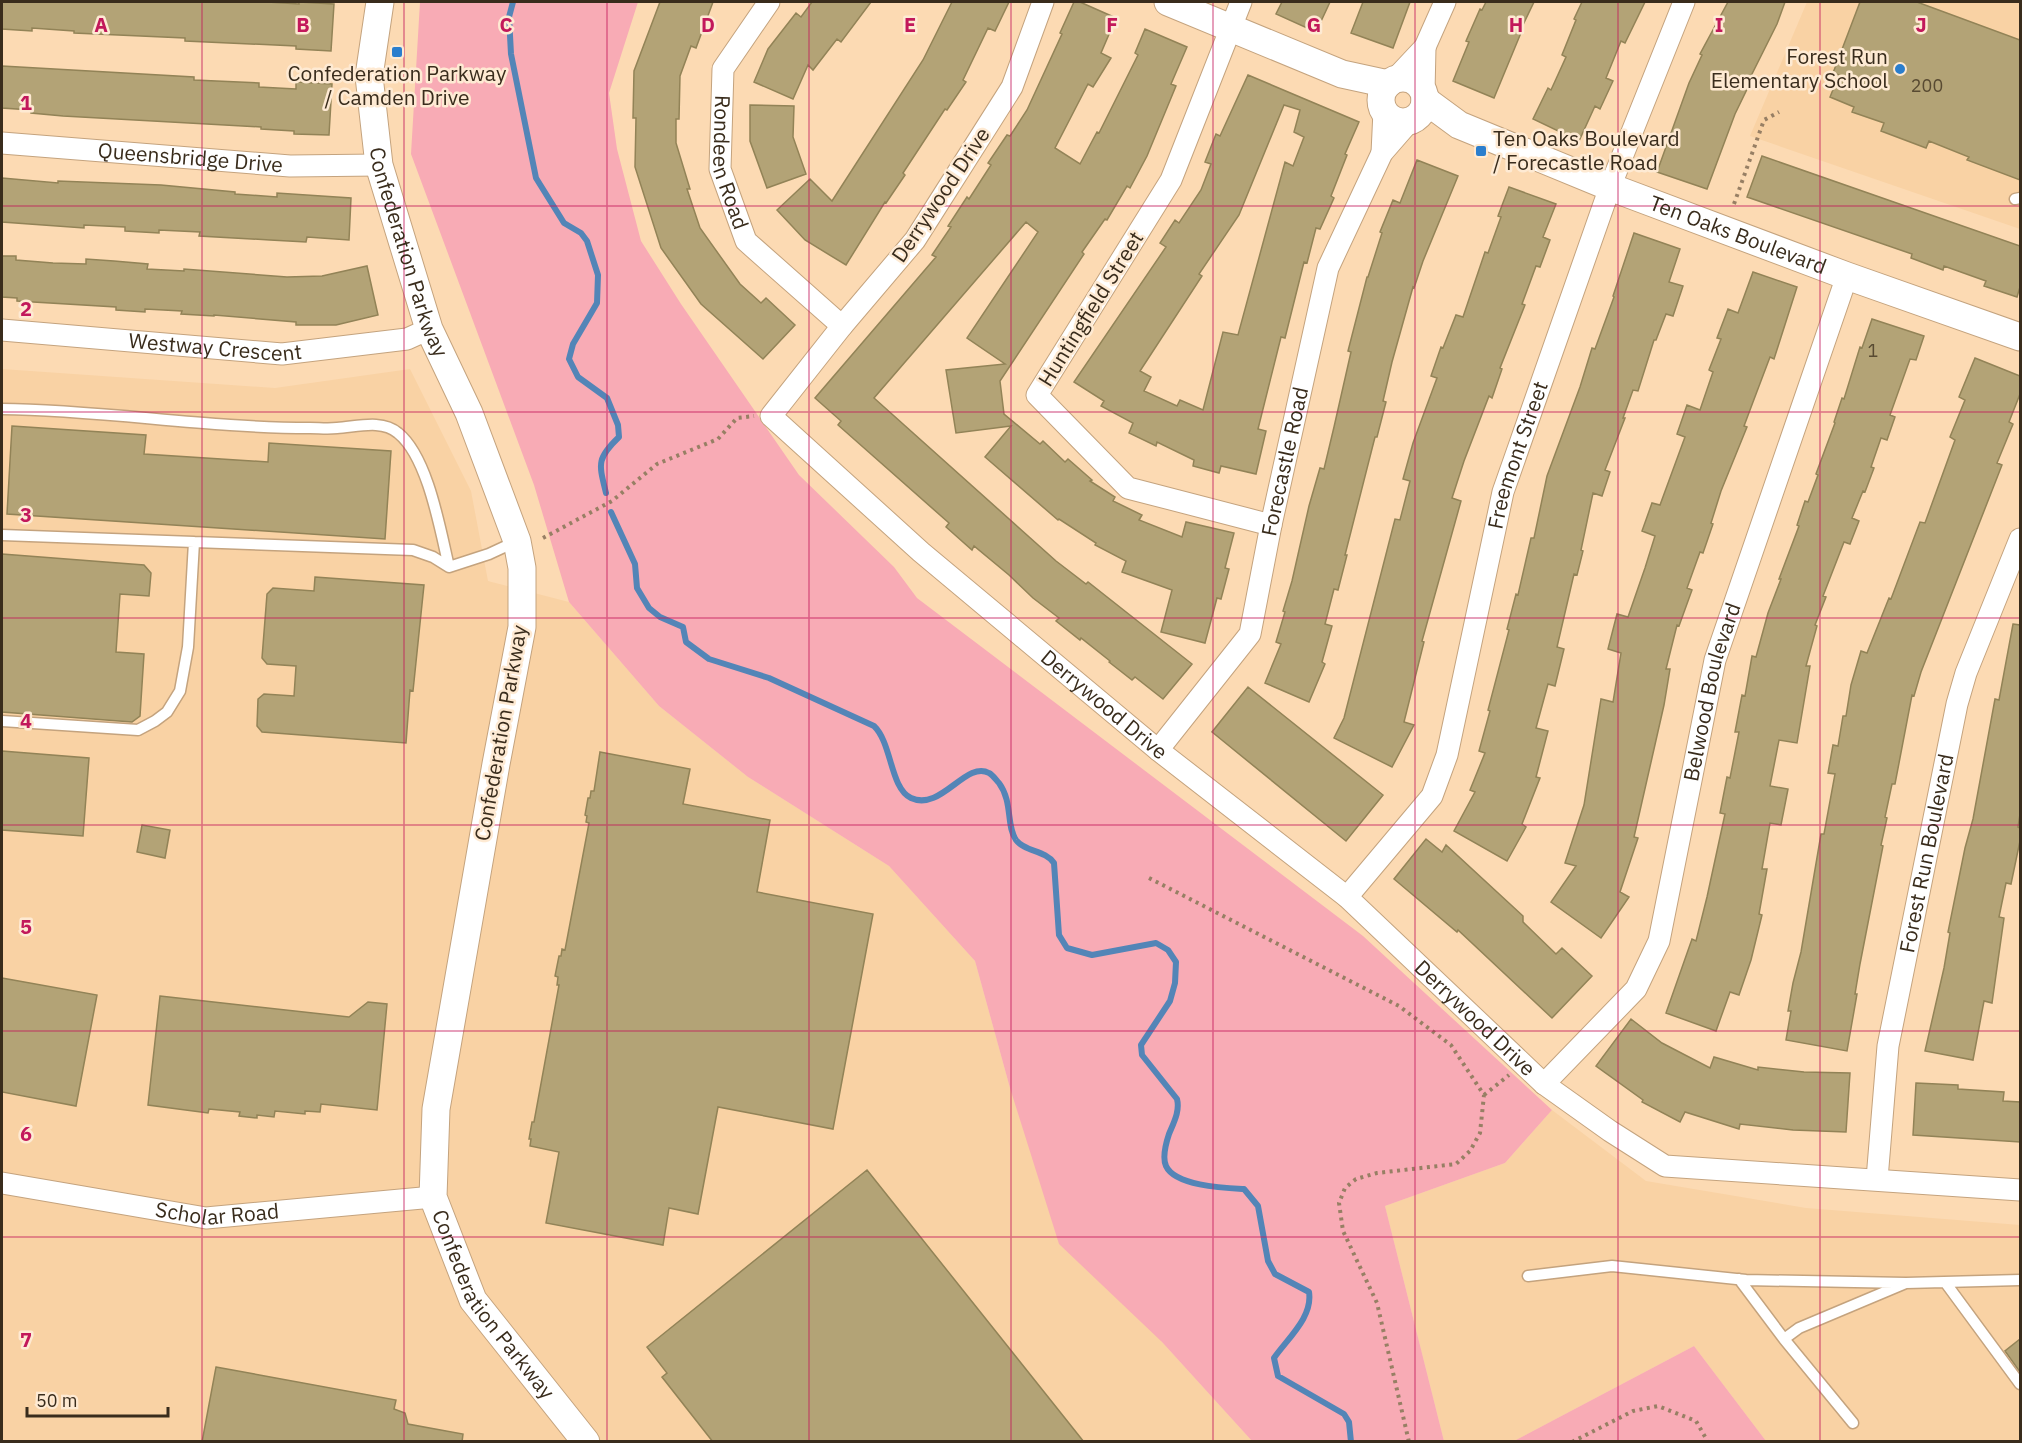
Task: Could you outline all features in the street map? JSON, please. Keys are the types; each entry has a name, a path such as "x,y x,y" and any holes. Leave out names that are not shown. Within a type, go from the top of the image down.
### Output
{"street":[{"name":"Confederation Parkway","path":"380,2 369,76 379,165 429,329 530,539 522,568 522,627 491,788 436,1108 433,1197 472,1300 586,1442"},
{"name":"Rondeen Road","path":"769,2 723,69 720,169 746,241 842,326"},
{"name":"Derrywood Drive","path":"1043,2 1012,87 915,240 842,326 771,416 921,552 1158,750 1347,897 1544,1084 1610,1131 1665,1166 2020,1190"},
{"path":"1168,2 1342,74 1370,92 1387,94"},
{"name":"Huntingfield Street","path":"1241,2 1171,180 1037,395 1128,488 1271,525"},
{"path":"1387,94 1425,47 1445,2"},
{"name":"Freemont Street","path":"1347,897 1432,796 1436,786 1447,755 1503,492 1610,187 1684,2"},
{"path":"1418,108 1425,47"},
{"path":"1387,94 1401,78 1415,81 1418,108"},
{"path":"1387,94 1394,120 1418,108"},
{"name":"Forecastle Road","path":"1382,153 1387,94"},
{"name":"Ten Oaks Boulevard","path":"1418,108 1610,187 1847,276 2020,337"},
{"name":"Forecastle Road","path":"1158,750 1250,634 1271,525 1328,268 1382,153 1418,108"},
{"name":"Queensbridge Drive","path":"2,143 290,166 379,165"},
{"name":"Belwood Boulevard","path":"1544,1084 1636,988 1659,941 1715,660 1847,276"},
{"name":"Westway Crescent","path":"2,330 282,354 407,339 429,329"},
{"name":"Forest Run Boulevard","path":"1877,1179 1888,1046 1957,704 1966,673 2019,550"},
{"name":"Scholar Road","path":"2,1183 206,1218 433,1197"}],"lane":[{"path":"2,409 280,428 379,425 388,427 399,433 413,450 421,465 449,567"},
{"path":"2,535 413,550 433,556 449,567"},
{"path":"449,567 530,539"},
{"path":"2,722 138,730 156,721 167,712 180,692 188,647 194,542"},
{"path":"1528,1276 1612,1266 1739,1279 1906,1283 2020,1280"},
{"path":"1739,1279 1853,1424"},
{"path":"1945,1282 2020,1384"},
{"path":"1784,1339 1799,1328 1906,1283"}],"path":[{"path":"1734,204 1764,120 1779,112"},
{"path":"530,539 612,501 657,464 718,439 737,418 771,416"},
{"path":"1149,878 1399,1005 1451,1045 1484,1095 1480,1133 1470,1151 1456,1164 1377,1173 1356,1179 1345,1188 1339,1203 1343,1231 1377,1303 1409,1442"},
{"path":"1572,1442 1634,1411 1658,1406 1696,1421 1708,1442"}],"shaded area":[{"path":"420,2 638,2 609,93 617,149 641,241 681,304 799,475 894,567 917,598 1363,936 1552,1110 1505,1163 1385,1206 1444,1441 1252,1441 1162,1342 1059,1244 1010,1088 975,961 889,866 748,777 659,706 569,602 534,485 411,154"},
{"name":"Forest Run Elementary School","path":"1807,2 2020,2 2020,229 1750,136"},
{"path":"2,369 275,388 410,369 471,491 488,581 569,602 659,706 748,777 889,866 975,961 1010,1088 1162,1342 1252,1441 2,1441"},
{"path":"1552,1110 1646,1181 1806,1208 2020,1225 2020,1441 1766,1441 1694,1346 1514,1441 1444,1441 1385,1206 1505,1163"},
{"path":"1694,1346 1766,1441 1514,1441"}],"building":[{"path":"2,2 334,4 331,51 296,49 296,46 185,41 185,38 74,33 74,31 32,28 32,31 2,29"},
{"path":"660,2 713,2 696,48 691,46 680,76 676,143 690,189 687,189 700,228 740,284 761,303 766,298 795,325 763,359 701,304 661,248 635,167 634,71"},
{"path":"812,2 871,2 841,42 837,39 813,70 808,65 793,99 754,82 768,49 796,13 801,17"},
{"path":"952,2 1009,2 995,31 988,28 963,80 966,82 947,110 945,109 903,173 905,175 885,202 846,265 805,240 777,210 810,179 832,201 923,60"},
{"path":"1074,2 1080,2 1116,18 1101,53 1111,58 1093,87 1088,84 1055,148 1080,164 1097,132 1099,133 1138,55 1135,53 1145,29 1187,47 1171,84 1176,86 1147,156 1130,188 1127,186 1107,220 1105,219 1082,252 1084,254 1000,381 1004,414 1040,444 1043,441 1065,462 1068,459 1092,480 1090,481 1115,497 1113,501 1142,515 1139,520 1182,537 1186,522 1234,533 1225,568 1229,569 1221,599 1217,598 1205,643 1161,632 1172,590 1122,572 1126,561 1095,545 1096,543 1058,520 985,457 1011,426 956,433 946,370 1005,364 967,338 1038,232 1026,222 874,398 1056,561 1086,584 1088,582 1192,664 1163,699 1135,677 1132,680 1081,638 1080,640 1056,621 1059,618 1009,575 974,546 972,550 946,527 949,523 838,425 841,421 815,398 936,257 932,255 951,227 948,226 967,197 969,199 991,165 988,163 1007,135 1010,136 1027,110"},
{"path":"1282,2 1330,2 1316,32 1276,14"},
{"path":"1363,2 1410,2 1393,48 1351,33"},
{"path":"1486,2 1534,2 1494,98 1453,81 1469,42 1466,41 1480,9 1482,10"},
{"path":"1582,2 1645,2 1625,43 1621,41 1606,78 1613,81 1600,109 1595,106 1579,141 1533,119 1548,88 1551,90 1566,57 1562,55"},
{"path":"1728,2 1785,2 1777,24 1748,82 1750,83 1735,114 1707,189 1657,172 1689,83 1702,55 1700,54"},
{"path":"1860,2 1917,2 2020,40 2020,180 1967,160 1969,157 1929,141 1926,148 1881,131 1884,123 1852,112 1854,107 1830,97 1839,75 1833,73"},
{"path":"2,66 194,77 194,80 259,83 259,87 296,89 296,82 332,84 329,135 294,134 294,131 261,129 261,127 63,116 2,108"},
{"path":"1248,75 1359,122 1331,196 1334,198 1320,229 1316,228 1307,263 1304,262 1285,338 1281,337 1258,429 1266,431 1256,474 1221,466 1219,473 1193,466 1194,460 1157,442 1156,446 1129,433 1133,423 1101,406 1104,401 1074,382 1166,247 1160,243 1175,220 1179,223 1201,190 1211,164 1205,162 1216,134 1220,136","holes":["1284,105 1300,110 1294,132 1304,137 1293,166 1285,162 1238,335 1223,332 1203,410 1180,400 1177,406 1144,391 1151,377 1140,371 1202,276 1199,274 1239,215"]},
{"path":"750,105 794,106 793,137 806,174 767,188 750,141"},
{"path":"1762,156 2020,246 2020,287 2017,297 1984,286 1986,281 1944,266 1943,270 1911,258 1912,254 1747,197"},
{"path":"1417,160 1458,176 1413,287 1392,362 1383,401 1386,402 1377,437 1375,437 1338,590 1334,589 1325,624 1332,626 1322,662 1325,664 1309,702 1265,683 1281,644 1276,642 1285,612 1283,611 1309,506 1320,468 1324,469 1351,352 1348,351 1367,277 1382,233 1380,232 1393,200 1400,203"},
{"path":"2,178 58,183 58,181 161,185 277,197 277,193 351,198 349,240 307,237 306,242 199,236 200,232 125,231 125,227 84,225 84,228 2,222"},
{"path":"1509,187 1556,204 1543,237 1550,240 1540,267 1536,266 1522,304 1525,305 1500,368 1502,369 1492,398 1489,396 1452,498 1461,501 1422,641 1424,642 1404,722 1414,725 1392,767 1334,738 1344,718 1395,519 1400,520 1410,481 1403,479 1413,443 1437,378 1431,376 1456,315 1463,317 1485,252 1488,253 1501,217 1498,216"},
{"path":"1634,233 1680,249 1669,282 1683,286 1673,316 1666,314 1656,340 1654,340 1638,391 1633,390 1605,470 1610,472 1602,496 1593,493 1581,550 1583,551 1577,575 1574,574 1557,647 1564,649 1555,686 1548,684 1536,728 1548,731 1536,777 1540,778 1522,824 1526,827 1507,861 1454,831 1475,792 1470,790 1485,753 1479,751 1490,711 1488,710 1516,594 1518,595 1531,538 1534,538 1547,476 1592,348 1595,349 1614,297"},
{"path":"2,256 16,256 16,260 53,263 86,264 86,259 114,261 148,264 147,269 184,271 184,269 287,277 322,276 367,266 378,315 336,325 296,325 296,322 181,314 182,311 145,309 145,312 116,310 116,307 17,301 17,298 2,297"},
{"path":"1753,272 1797,287 1774,359 1770,357 1744,426 1747,427 1721,491 1703,553 1700,552 1687,588 1692,590 1679,626 1677,625 1666,669 1670,669 1664,705 1634,837 1638,838 1620,892 1629,897 1601,938 1551,902 1576,866 1565,863 1584,805 1601,699 1613,702 1621,653 1608,649 1617,614 1628,617 1645,568 1655,536 1642,531 1652,503 1660,505 1685,437 1677,434 1687,405 1700,410 1713,372 1709,370 1721,339 1717,338 1728,309 1738,313"},
{"path":"1872,319 1924,336 1916,360 1910,359 1890,415 1895,417 1887,440 1881,438 1871,467 1874,468 1852,518 1859,521 1850,544 1844,542 1823,596 1826,597 1815,625 1817,626 1806,666 1810,666 1797,743 1779,740 1770,786 1788,789 1781,825 1770,823 1762,869 1767,869 1759,914 1762,915 1751,960 1739,995 1730,992 1716,1031 1666,1013 1692,939 1696,941 1707,897 1725,814 1720,813 1739,732 1735,732 1742,695 1745,696 1752,656 1756,657 1805,501 1808,502 1818,475 1816,474 1842,398 1844,399 1860,347 1862,348"},
{"path":"1975,358 2020,376 2020,394 2009,422 2013,424 1997,463 2002,465 1921,672 1914,696 1912,695 1895,784 1892,784 1885,817 1887,818 1881,845 1883,846 1860,964 1847,1051 1786,1040 1793,983 1801,952 1821,834 1824,834 1835,774 1828,773 1833,745 1838,746 1843,716 1846,716 1851,685 1861,651 1867,653 1889,598 1891,599 1920,522 1925,523 1955,440 1950,437 1965,400 1959,397"},
{"path":"12,426 146,435 144,454 268,462 269,443 391,451 385,539 7,514"},
{"path":"2,554 144,565 151,573 149,596 120,594 116,652 144,654 140,716 132,722 2,712"},
{"path":"315,577 424,585 413,691 410,690 406,743 262,732 257,726 258,699 264,694 294,696 296,666 267,664 262,658 267,594 273,588 314,591"},
{"path":"2013,624 2020,625 2020,814 2018,827 2020,828 2020,841 2011,884 2006,883 1999,917 2004,918 1992,1003 1984,1001 1973,1060 1925,1051 1944,968 1950,933 1948,932 1973,819 1995,699 1999,700"},
{"path":"1248,687 1383,795 1346,841 1212,732"},
{"path":"2,751 89,758 83,836 2,830"},
{"path":"600,752 690,769 683,804 770,820 757,892 873,914 833,1129 718,1107 698,1214 669,1208 663,1245 546,1223 559,1152 530,1146 531,1139 529,1139 559,985 557,985 558,977 555,976 559,956 561,956 562,949 565,950 589,823 586,822 587,816 585,815 588,798 590,798 591,791 594,791"},
{"path":"142,825 170,830 165,858 137,852"},
{"path":"1426,839 1442,852 1446,845 1523,916 1523,922 1556,954 1562,948 1592,976 1552,1018 1458,930 1457,932 1394,879"},
{"path":"2,978 97,995 76,1106 2,1092"},
{"path":"160,996 349,1017 368,1002 387,1004 377,1110 321,1104 320,1112 305,1111 305,1114 275,1111 274,1117 257,1115 257,1118 239,1116 240,1112 209,1109 208,1113 148,1105"},
{"path":"1631,1019 1662,1043 1710,1068 1714,1057 1758,1070 1758,1067 1804,1072 1850,1073 1846,1132 1793,1130 1740,1124 1739,1129 1685,1112 1680,1122 1642,1102 1643,1100 1596,1066"},
{"path":"1916,1083 1958,1085 1958,1089 2004,1092 2003,1101 2020,1102 2020,1142 1913,1135"},
{"path":"867,1170 1084,1442 713,1442 662,1377 667,1373 647,1347"},
{"path":"2020,1339 2020,1372 2005,1351"},
{"path":"216,1367 396,1400 394,1409 405,1413 408,1424 463,1434 462,1442 202,1442"}],"waterway":[{"path":"513,2 509,17 511,54 536,178 564,223 581,233 587,241 598,275 597,303 573,344 569,359 578,377 607,398 618,425 619,437 606,451 601,462 606,493"},
{"path":"611,512 635,564 637,588 649,608 660,617 683,627 686,642 709,659 769,678 874,726 884,743 899,785 911,798 922,800 933,798 971,773 980,771 992,775 999,783 1006,798 1011,828 1016,840 1024,847 1046,856 1054,863 1059,935 1067,948 1092,955 1156,943 1168,950 1176,962 1175,983 1170,1001 1141,1045 1142,1055 1178,1103 1175,1121 1165,1150 1166,1166 1171,1173 1190,1182 1213,1187 1244,1189 1258,1206 1268,1261 1275,1274 1309,1292 1309,1301 1303,1319 1274,1358 1278,1376 1344,1414 1349,1422 1351,1442"}],"place":[{"name":"Confederation Parkway / Camden Drive","path":"397,52"},
{"name":"Forest Run Elementary School","path":"1900,69"},
{"name":"Ten Oaks Boulevard / Forecastle Road","path":"1481,151"}]}
